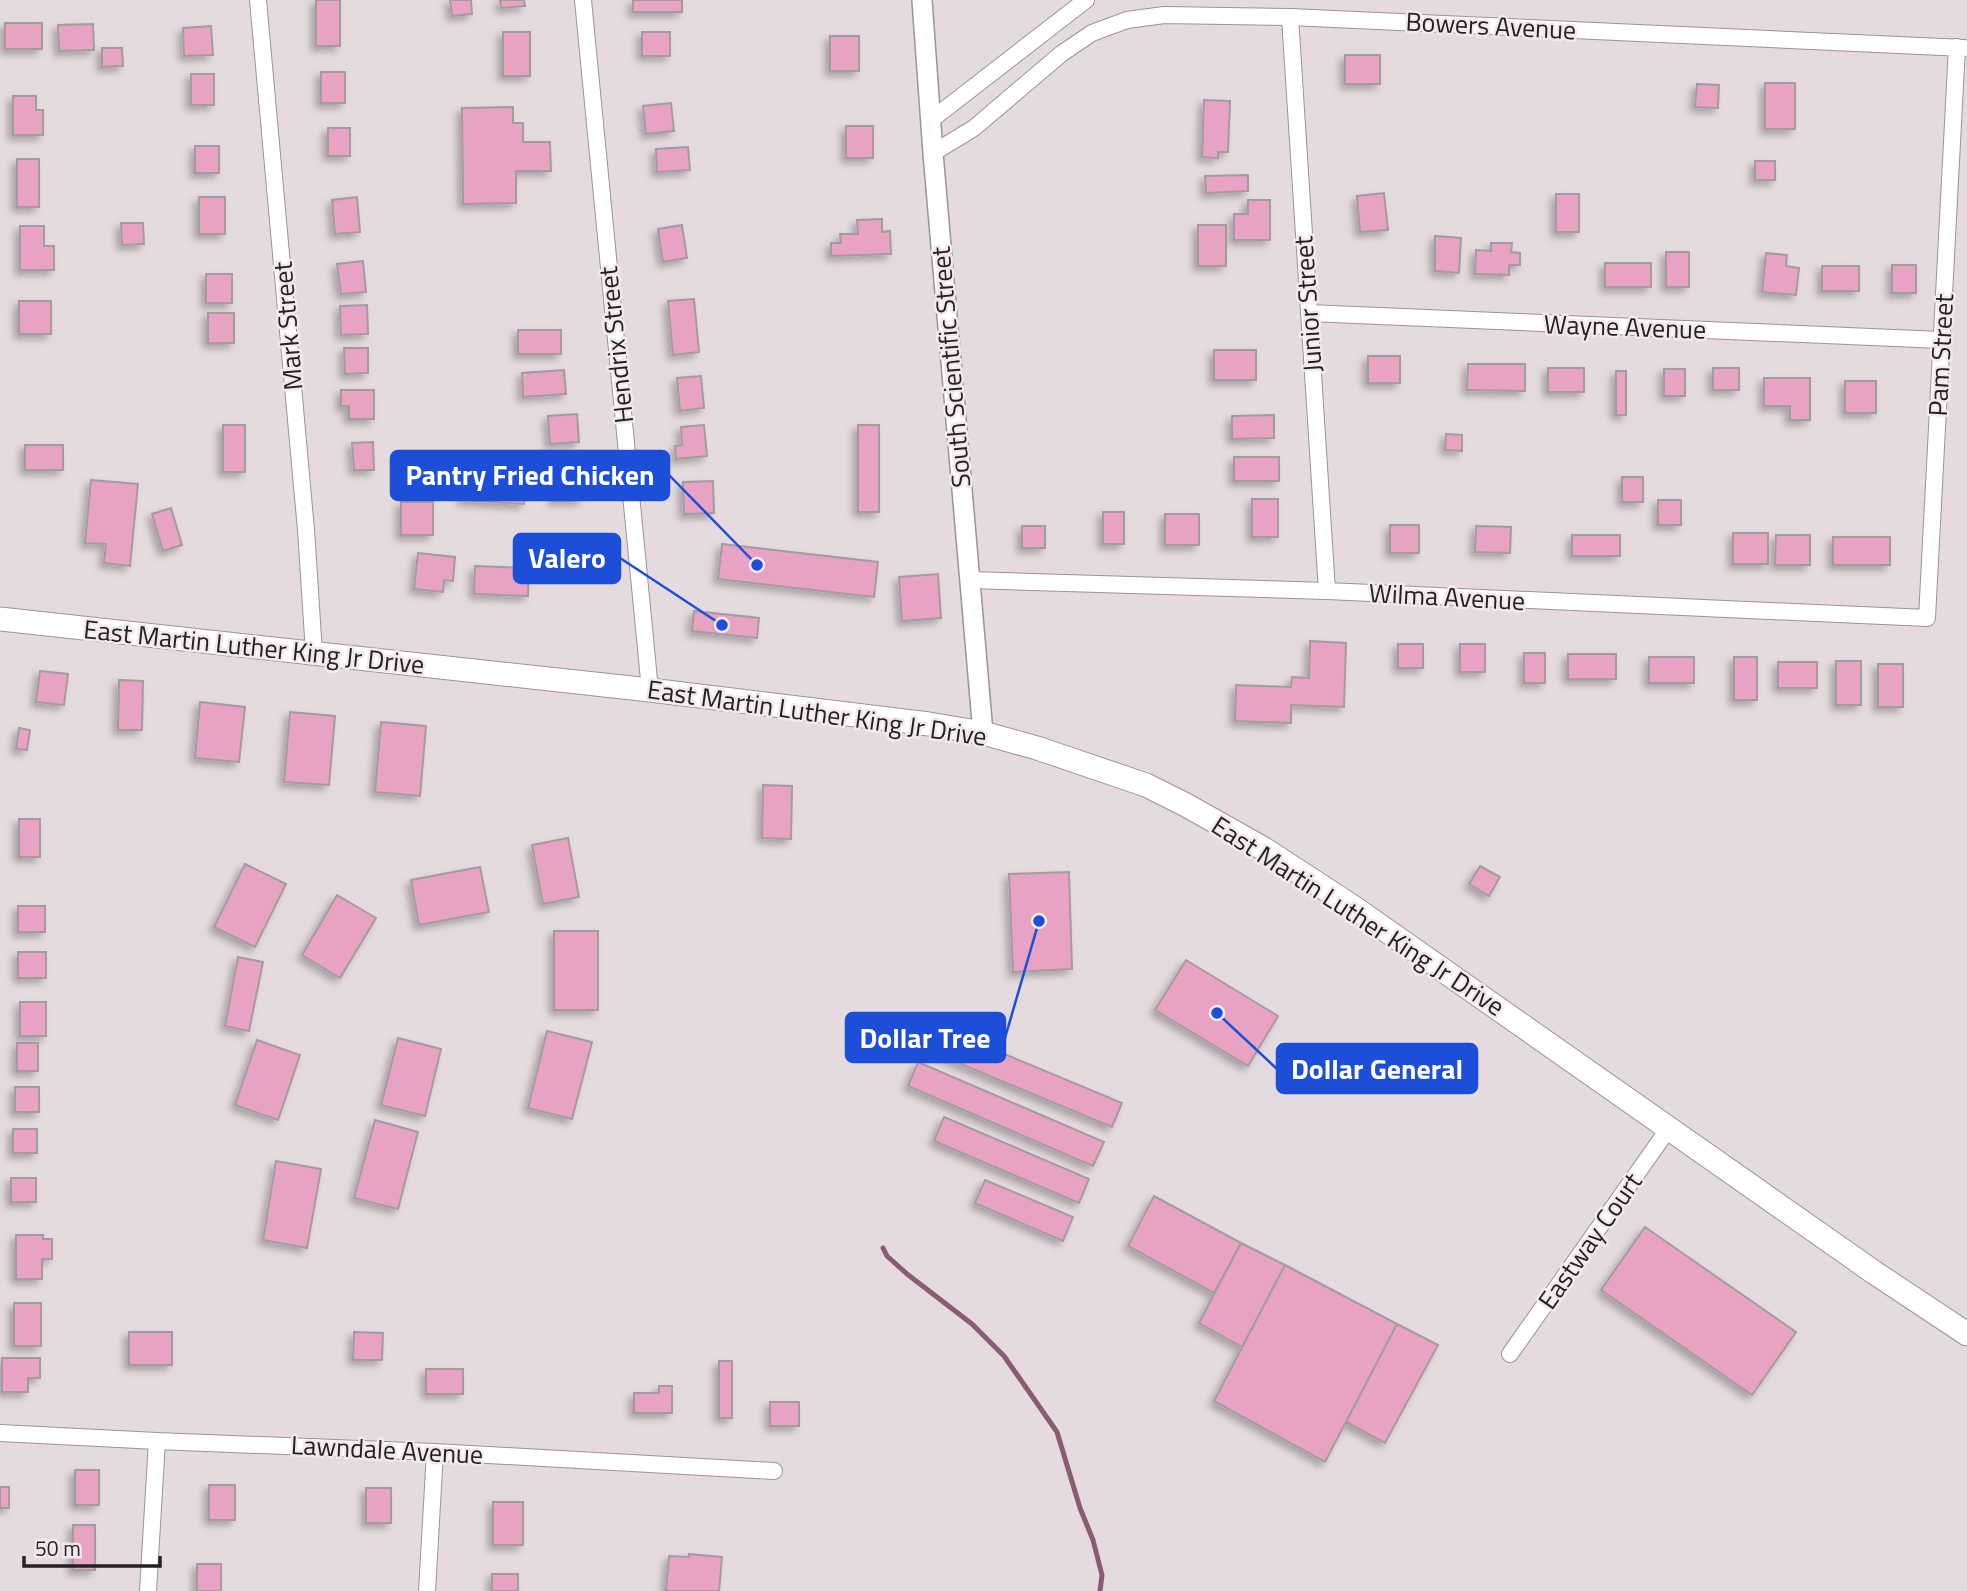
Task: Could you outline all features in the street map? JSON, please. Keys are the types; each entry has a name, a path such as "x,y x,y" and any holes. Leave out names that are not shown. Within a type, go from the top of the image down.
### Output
{"main road":[{"name":"East Martin Luther King Jr Drive","path":"0,619 854,714 983,733 1037,748 1146,785 1264,849 1365,915 1875,1273 1967,1334"}],"street":[{"name":"Mark Street","path":"258,0 305,519 314,653"},
{"name":"Hendrix Street","path":"583,0 650,690"},
{"name":"South Scientific Street","path":"922,0 983,733"},
{"path":"931,120 1086,0"},
{"name":"Bowers Avenue","path":"933,153 974,128 1061,54 1092,33 1127,20 1164,15 1290,17 1962,48"},
{"name":"Junior Street","path":"1290,17 1327,591"},
{"name":"Pam Street","path":"1924,618 1927,618 1941,340 1962,48"},
{"name":"Wayne Avenue","path":"1309,313 1941,340"},
{"name":"Wilma Avenue","path":"970,579 1327,591 1924,618"},
{"name":"Eastway Court","path":"1510,1354 1670,1128"},
{"name":"Lawndale Avenue","path":"0,1433 435,1452 774,1471"},
{"path":"148,1591 157,1441"},
{"path":"427,1591 435,1452"}],"building":[{"path":"316,0 340,0 340,46 316,46"},
{"path":"450,0 471,0 472,14 452,16"},
{"path":"500,0 524,0 525,6 501,8"},
{"path":"633,0 682,0 682,12 633,12"},
{"path":"5,23 42,23 42,49 5,49"},
{"path":"93,24 94,50 59,51 58,25"},
{"path":"211,26 213,55 184,56 183,28"},
{"path":"503,32 530,32 530,76 503,76"},
{"path":"642,32 670,32 670,56 642,56"},
{"path":"830,36 859,36 859,71 830,71"},
{"path":"102,48 122,48 123,66 102,67"},
{"path":"1345,55 1380,55 1380,84 1345,84"},
{"path":"321,72 345,72 345,103 321,103"},
{"path":"191,74 214,74 214,105 191,105"},
{"path":"1765,83 1795,83 1795,129 1765,129"},
{"path":"1697,84 1719,85 1718,108 1695,107"},
{"path":"13,96 36,96 36,110 43,110 43,135 13,135"},
{"path":"1204,100 1230,101 1228,152 1218,152 1218,158 1202,157"},
{"path":"671,103 674,131 646,134 643,106"},
{"path":"513,107 513,123 523,123 523,142 550,142 551,171 516,171 516,203 463,204 462,108"},
{"path":"846,126 873,126 873,158 846,158"},
{"path":"328,128 350,128 350,156 328,156"},
{"path":"195,146 219,146 219,173 195,173"},
{"path":"688,147 690,170 657,172 656,149"},
{"path":"17,159 39,159 39,207 17,207"},
{"path":"1755,161 1775,161 1775,180 1755,180"},
{"path":"1248,175 1248,191 1206,193 1205,176"},
{"path":"1384,193 1388,230 1360,232 1357,196"},
{"path":"1556,194 1579,194 1579,232 1556,232"},
{"path":"199,197 225,197 225,234 199,234"},
{"path":"357,197 360,232 335,234 332,200"},
{"path":"1248,200 1270,200 1270,240 1234,240 1234,214 1248,214"},
{"path":"882,219 882,232 890,231 891,254 831,256 831,243 841,243 840,234 858,234 857,220"},
{"path":"121,223 143,223 144,244 122,245"},
{"path":"682,225 687,258 663,262 658,229"},
{"path":"1198,225 1226,225 1226,266 1198,266"},
{"path":"20,226 44,226 44,246 54,246 54,270 20,270"},
{"path":"1435,236 1461,238 1459,273 1435,271"},
{"path":"1491,243 1512,243 1511,252 1520,253 1520,265 1509,265 1509,275 1475,274 1476,250 1491,251"},
{"path":"1666,252 1689,252 1689,287 1666,287"},
{"path":"1766,253 1787,255 1786,266 1799,268 1796,295 1762,292"},
{"path":"363,261 366,292 341,294 337,264"},
{"path":"1605,263 1651,263 1651,287 1605,287"},
{"path":"1892,265 1916,265 1916,293 1892,293"},
{"path":"1822,266 1859,266 1859,291 1822,291"},
{"path":"206,274 232,274 232,303 206,303"},
{"path":"694,299 699,352 673,355 668,301"},
{"path":"19,301 51,301 51,334 19,334"},
{"path":"367,305 368,334 341,335 340,306"},
{"path":"208,313 234,313 234,343 208,343"},
{"path":"518,330 561,330 561,354 518,354"},
{"path":"344,348 368,348 368,373 345,374"},
{"path":"1214,350 1256,350 1256,380 1214,380"},
{"path":"1368,356 1400,356 1400,383 1368,383"},
{"path":"1468,364 1525,364 1525,391 1467,390"},
{"path":"1548,368 1584,368 1584,392 1548,392"},
{"path":"1713,368 1739,368 1739,390 1713,390"},
{"path":"1664,369 1685,369 1685,396 1664,396"},
{"path":"564,370 566,394 523,397 522,373"},
{"path":"1616,371 1626,371 1626,415 1616,415"},
{"path":"701,376 704,408 680,411 677,378"},
{"path":"1764,378 1810,378 1810,420 1790,420 1790,406 1764,406"},
{"path":"1845,381 1876,381 1876,413 1845,413"},
{"path":"341,390 374,390 374,419 349,419 349,406 341,406"},
{"path":"577,414 579,442 550,444 548,416"},
{"path":"1274,415 1274,438 1232,439 1232,416"},
{"path":"223,425 245,425 245,472 223,472"},
{"path":"704,425 707,456 676,459 675,446 682,445 681,427"},
{"path":"858,425 879,425 879,512 858,512"},
{"path":"1446,434 1462,435 1462,451 1445,450"},
{"path":"373,442 374,470 354,470 352,443"},
{"path":"25,445 63,445 63,470 25,470"},
{"path":"1234,457 1279,457 1279,481 1234,481"},
{"path":"464,461 487,462 486,481 526,484 524,504 462,500"},
{"path":"553,462 582,462 582,500 553,500"},
{"path":"1622,477 1643,477 1643,502 1622,502"},
{"path":"91,480 138,484 130,566 104,563 106,544 85,543"},
{"path":"713,481 714,513 684,514 683,482"},
{"path":"1252,499 1278,499 1278,537 1252,537"},
{"path":"1658,500 1681,500 1681,525 1658,525"},
{"path":"401,502 433,502 433,535 401,535"},
{"path":"171,508 182,545 163,551 152,514"},
{"path":"1103,512 1124,512 1124,544 1103,544"},
{"path":"1165,514 1199,514 1199,545 1165,545"},
{"path":"1390,525 1419,525 1419,553 1390,553"},
{"path":"1022,526 1045,526 1045,548 1022,548"},
{"path":"1476,526 1511,527 1510,553 1475,552"},
{"path":"1733,533 1768,533 1768,564 1733,564"},
{"path":"1572,535 1620,535 1620,556 1572,556"},
{"path":"1776,535 1810,535 1810,565 1775,565"},
{"path":"1833,537 1890,537 1890,565 1833,565"},
{"path":"722,544 878,562 874,597 718,579"},
{"path":"418,553 455,557 453,581 444,580 443,592 414,589"},
{"path":"475,566 529,568 528,596 474,594"},
{"path":"938,574 941,618 902,621 899,577"},
{"path":"694,611 759,618 757,638 692,631"},
{"path":"1310,641 1346,643 1344,707 1291,705 1291,723 1235,721 1236,685 1291,687 1292,677 1309,678"},
{"path":"1398,644 1423,644 1423,668 1398,668"},
{"path":"1460,644 1485,644 1485,672 1460,672"},
{"path":"1524,653 1545,653 1545,683 1524,683"},
{"path":"1568,654 1616,654 1616,679 1568,679"},
{"path":"1649,657 1694,657 1694,683 1649,683"},
{"path":"1734,657 1757,657 1757,700 1734,700"},
{"path":"1836,661 1861,661 1861,705 1836,705"},
{"path":"1778,662 1817,662 1817,688 1778,688"},
{"path":"1878,664 1903,664 1903,707 1878,707"},
{"path":"40,671 68,674 64,705 36,702"},
{"path":"119,680 143,681 142,730 118,730"},
{"path":"200,702 245,707 239,762 195,758"},
{"path":"290,712 335,716 329,785 284,782"},
{"path":"381,722 426,726 420,796 375,792"},
{"path":"19,728 30,730 27,750 16,749"},
{"path":"763,785 792,786 791,839 762,838"},
{"path":"19,819 40,819 40,857 19,857"},
{"path":"568,838 579,897 543,904 532,845"},
{"path":"245,864 286,884 255,947 214,927"},
{"path":"1480,866 1500,877 1489,896 1469,884"},
{"path":"480,867 489,912 419,925 411,880"},
{"path":"1069,872 1072,969 1013,972 1009,874"},
{"path":"337,895 376,918 340,978 302,955"},
{"path":"18,906 45,906 45,932 18,932"},
{"path":"554,931 598,931 598,1010 554,1010"},
{"path":"18,952 46,952 46,978 18,978"},
{"path":"238,957 263,962 249,1031 225,1026"},
{"path":"1186,960 1278,1016 1248,1066 1155,1010"},
{"path":"20,1002 46,1002 46,1036 20,1036"},
{"path":"918,1018 1122,1103 1112,1127 908,1042"},
{"path":"547,1031 592,1042 572,1119 528,1108"},
{"path":"398,1038 441,1049 425,1116 381,1105"},
{"path":"257,1040 300,1055 278,1120 235,1105"},
{"path":"17,1043 38,1043 38,1071 17,1071"},
{"path":"918,1062 1104,1142 1093,1166 908,1086"},
{"path":"15,1087 39,1087 39,1112 15,1112"},
{"path":"944,1117 1089,1179 1079,1203 934,1141"},
{"path":"375,1120 418,1132 398,1209 354,1198"},
{"path":"13,1129 37,1129 37,1153 13,1153"},
{"path":"276,1161 321,1169 307,1248 263,1240"},
{"path":"11,1178 36,1178 36,1202 11,1202"},
{"path":"985,1180 1073,1217 1063,1241 975,1203"},
{"path":"1154,1196 1241,1243 1214,1293 1128,1246"},
{"path":"1645,1227 1796,1332 1752,1395 1601,1290"},
{"path":"16,1235 43,1235 43,1239 52,1239 52,1259 42,1259 42,1279 16,1279"},
{"path":"1241,1243 1285,1265 1242,1347 1199,1323"},
{"path":"1285,1265 1397,1324 1325,1462 1214,1401"},
{"path":"14,1303 41,1303 41,1346 14,1346"},
{"path":"1397,1324 1438,1345 1385,1443 1346,1422"},
{"path":"129,1332 172,1332 172,1365 129,1365"},
{"path":"354,1332 383,1333 382,1360 353,1360"},
{"path":"2,1358 40,1358 40,1378 28,1378 28,1392 2,1392"},
{"path":"719,1361 732,1361 732,1418 719,1418"},
{"path":"426,1369 463,1369 463,1394 426,1394"},
{"path":"659,1386 672,1386 672,1413 634,1413 634,1393 659,1393"},
{"path":"770,1402 799,1402 799,1426 770,1426"},
{"path":"75,1470 99,1470 99,1505 75,1505"},
{"path":"209,1485 235,1485 235,1520 209,1520"},
{"path":"0,1487 9,1487 9,1508 0,1508"},
{"path":"366,1488 391,1488 391,1523 366,1523"},
{"path":"493,1502 523,1502 523,1545 493,1545"},
{"path":"73,1525 95,1525 95,1570 73,1570"},
{"path":"689,1554 722,1557 719,1591 666,1591 669,1556 689,1557"},
{"path":"197,1564 221,1564 221,1591 197,1591"},
{"path":"492,1574 518,1574 518,1591 492,1591"}],"waterway":[{"path":"883,1248 887,1256 907,1274 972,1324 1004,1356 1057,1432 1080,1508 1093,1540 1102,1575 1100,1591"}],"place":[{"name":"Pantry Fried Chicken","path":"757,565"},
{"name":"Valero","path":"722,625"},
{"name":"Dollar Tree","path":"1039,921"},
{"name":"Dollar General","path":"1217,1013"}]}
